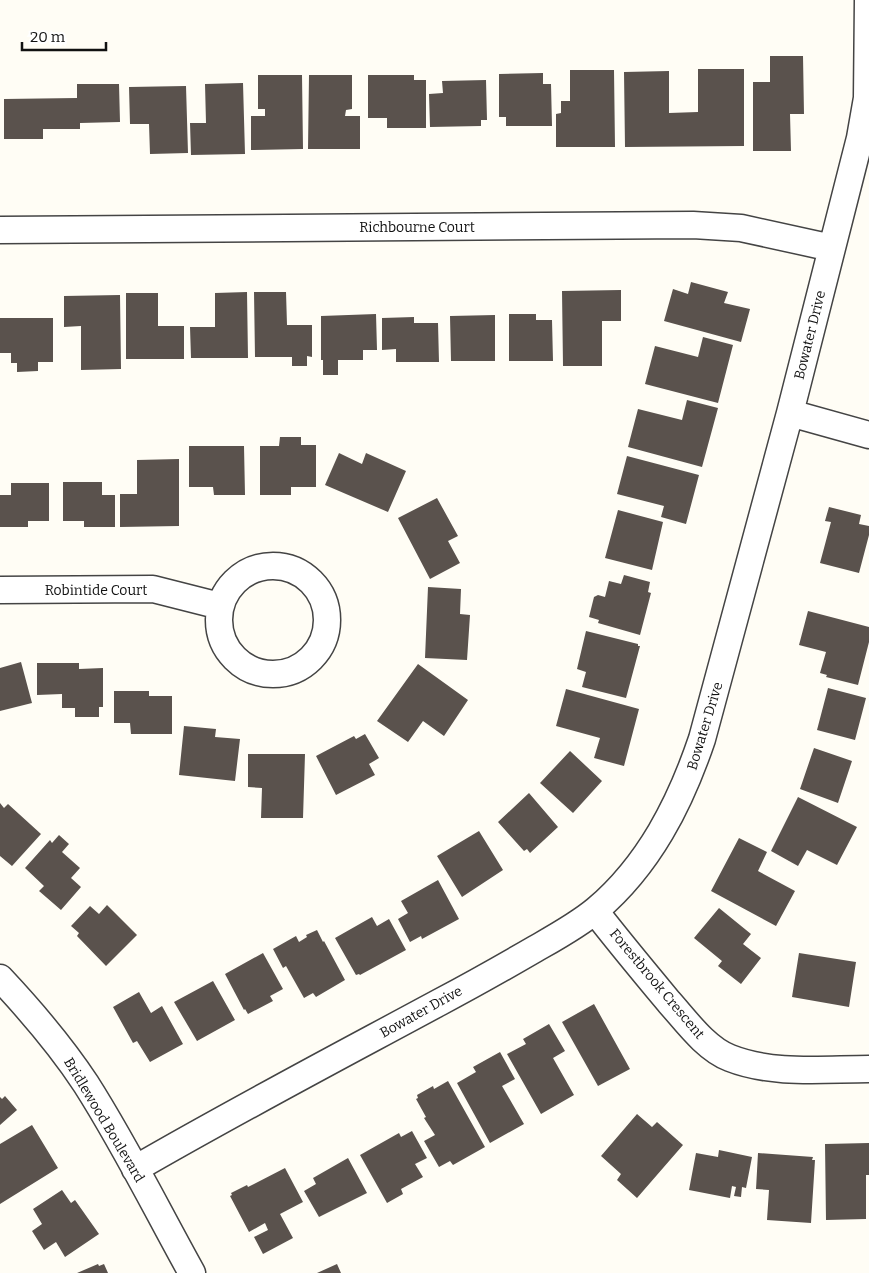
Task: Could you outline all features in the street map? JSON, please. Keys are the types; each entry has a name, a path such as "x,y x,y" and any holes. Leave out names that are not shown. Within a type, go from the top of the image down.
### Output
{"street":[{"name":"Bowater Drive","path":"135,1168 561,934 595,910 618,888 643,860 669,820 688,780 702,739 790,413 860,138 867,98 868,0"},
{"name":"Richbourne Court","path":"0,230 693,225 741,228 832,248"},
{"path":"790,413 869,435"},
{"path":"277,566 295,571 310,581 322,596 327,614 326,633 318,651 306,663 292,671 276,675 258,673 243,666 230,655 222,640 218,623 220,606 228,589 241,576 258,568 277,566"},
{"name":"Robintide Court","path":"0,590 153,589 220,606"},
{"name":"Forestbrook Crescent","path":"595,910 630,956 701,1039 728,1058 758,1067 869,1069"},
{"name":"Bridlewood Boulevard","path":"0,978 54,1039 85,1083 135,1168 192,1273"}],"building":[{"path":"770,56 803,56 804,114 790,114 791,151 753,151 753,82 770,82"},
{"path":"698,69 744,69 744,146 625,147 624,72 669,71 669,113 698,112"},
{"path":"570,70 614,70 615,147 556,147 556,114 561,113 561,101 570,101"},
{"path":"543,73 543,84 551,84 552,126 506,126 506,117 499,117 499,74"},
{"path":"258,75 302,75 303,149 251,150 251,116 265,116 265,109 258,109"},
{"path":"309,75 352,75 352,109 346,110 345,116 360,116 360,149 308,149"},
{"path":"368,75 414,75 414,80 426,80 426,128 387,128 387,118 368,118"},
{"path":"486,80 487,120 481,120 481,126 430,127 429,94 443,93 442,81"},
{"path":"243,83 245,154 191,155 190,123 206,123 205,84"},
{"path":"77,84 119,84 120,122 80,123 80,129 43,129 43,139 4,139 4,99 77,98"},
{"path":"186,86 188,153 150,154 149,124 130,124 129,87"},
{"path":"691,282 728,292 724,303 750,309 741,342 664,321 673,289 688,294"},
{"path":"621,290 621,321 602,321 602,366 563,366 562,291"},
{"path":"247,292 248,358 191,358 190,327 215,327 215,293"},
{"path":"254,292 286,292 287,325 312,325 312,357 307,356 307,366 292,366 292,357 255,357"},
{"path":"126,293 158,293 158,326 184,326 184,359 126,359"},
{"path":"120,295 121,369 81,370 81,326 64,327 64,296"},
{"path":"376,314 377,350 363,350 363,360 338,360 338,375 323,375 321,316"},
{"path":"509,314 536,314 536,320 552,320 553,361 509,361"},
{"path":"495,315 495,361 451,361 450,316"},
{"path":"414,317 414,323 438,323 439,362 396,362 396,349 382,350 382,318"},
{"path":"0,318 53,318 53,362 38,362 38,371 17,372 17,363 11,363 11,353 0,353"},
{"path":"703,337 733,345 718,403 645,384 655,346 698,357"},
{"path":"687,400 718,408 702,467 628,447 638,409 682,420"},
{"path":"280,437 301,437 301,445 316,445 316,487 291,487 291,495 260,495 260,446 279,446"},
{"path":"189,446 244,446 245,495 214,495 213,487 189,487"},
{"path":"339,453 362,464 366,453 406,471 388,512 325,485"},
{"path":"627,456 699,475 686,524 661,517 664,506 617,494"},
{"path":"179,459 179,526 120,527 120,494 137,494 137,460"},
{"path":"63,482 102,482 102,495 115,495 115,527 84,527 84,521 63,521"},
{"path":"11,483 49,483 49,521 28,521 28,527 0,527 0,495 11,495"},
{"path":"437,498 458,536 448,541 460,563 430,579 398,518"},
{"path":"829,507 861,515 859,524 869,526 869,535 859,573 820,563 831,522 825,521"},
{"path":"618,510 663,522 652,570 605,558"},
{"path":"624,575 650,582 648,592 651,593 640,635 598,623 599,620 589,617 594,597 598,595 605,597 609,581 621,584"},
{"path":"428,587 461,589 460,614 470,615 467,660 425,658"},
{"path":"808,611 869,627 869,642 858,685 826,677 827,675 820,673 826,652 799,645"},
{"path":"586,631 640,646 626,698 582,687 586,672 577,669"},
{"path":"21,662 32,703 0,711 0,668"},
{"path":"37,663 79,663 79,669 103,668 103,707 99,707 99,717 75,717 75,708 62,708 62,694 37,695"},
{"path":"418,664 468,700 444,736 423,721 408,742 377,721"},
{"path":"828,688 866,698 855,740 817,730"},
{"path":"566,689 639,709 624,766 594,758 600,738 556,726"},
{"path":"114,691 149,691 149,696 172,696 172,734 131,734 130,723 114,723"},
{"path":"184,726 216,729 215,737 240,739 235,781 179,775"},
{"path":"365,734 379,758 369,764 375,775 336,795 316,756 354,736 356,739"},
{"path":"814,748 852,761 838,803 800,789"},
{"path":"570,751 602,781 573,813 540,783"},
{"path":"248,754 305,754 303,818 261,818 262,788 248,787"},
{"path":"529,793 558,827 530,853 527,849 524,851 498,822"},
{"path":"798,797 857,827 837,865 807,850 798,866 771,851"},
{"path":"0,803 4,808 8,804 41,834 12,866 0,856"},
{"path":"479,831 503,870 462,897 437,856"},
{"path":"59,835 69,844 62,852 80,868 71,878 81,887 61,910 39,891 44,886 25,868 50,840 52,843"},
{"path":"739,838 767,852 758,871 795,891 776,926 711,891"},
{"path":"438,880 459,919 422,939 421,936 410,942 398,919 408,913 401,901"},
{"path":"107,905 137,935 106,966 77,936 79,933 71,926 90,906 99,914"},
{"path":"719,908 751,934 743,944 761,958 741,984 718,966 722,961 694,938"},
{"path":"372,917 377,926 389,919 406,950 360,975 356,975 335,938"},
{"path":"317,930 345,980 316,997 313,993 304,998 286,966 283,968 273,949 296,936 299,942 307,937 306,935"},
{"path":"263,953 283,989 270,996 273,1001 248,1014 225,974"},
{"path":"799,953 856,962 849,1007 792,997"},
{"path":"213,981 235,1020 197,1041 174,1002"},
{"path":"139,992 151,1013 162,1006 183,1044 150,1062 137,1041 133,1043 113,1007"},
{"path":"594,1004 630,1069 598,1086 562,1022"},
{"path":"549,1024 565,1051 553,1058 574,1095 541,1114 507,1054 526,1044 523,1039"},
{"path":"500,1052 515,1079 502,1086 524,1124 490,1143 457,1083 476,1072 473,1067"},
{"path":"448,1081 485,1147 453,1165 450,1161 439,1167 424,1141 435,1135 424,1118 426,1117 416,1099 418,1098 417,1095 433,1086 434,1089"},
{"path":"5,1096 17,1110 0,1125 0,1097 2,1099"},
{"path":"637,1114 652,1127 657,1122 683,1145 637,1198 617,1180 621,1174 601,1156"},
{"path":"32,1125 58,1168 0,1204 0,1144"},
{"path":"412,1131 427,1158 415,1164 423,1177 401,1189 403,1194 387,1203 360,1155 399,1133 401,1137"},
{"path":"869,1143 869,1175 866,1175 866,1219 826,1220 825,1144"},
{"path":"719,1150 752,1157 746,1188 742,1187 741,1197 734,1196 736,1187 732,1186 730,1198 689,1190 696,1153 718,1157"},
{"path":"758,1153 813,1157 812,1160 815,1160 811,1223 767,1220 769,1190 756,1189"},
{"path":"348,1158 367,1193 319,1217 304,1191 316,1184 313,1178"},
{"path":"285,1168 303,1202 280,1214 293,1238 263,1254 254,1237 268,1230 265,1223 249,1232 230,1196 232,1195 231,1193 247,1185 248,1187"},
{"path":"62,1190 71,1203 75,1200 99,1234 65,1257 56,1242 44,1250 32,1231 42,1224 33,1209"},
{"path":"98,1264 99,1266 104,1264 108,1273 77,1273"},
{"path":"337,1264 341,1273 317,1273"}]}
